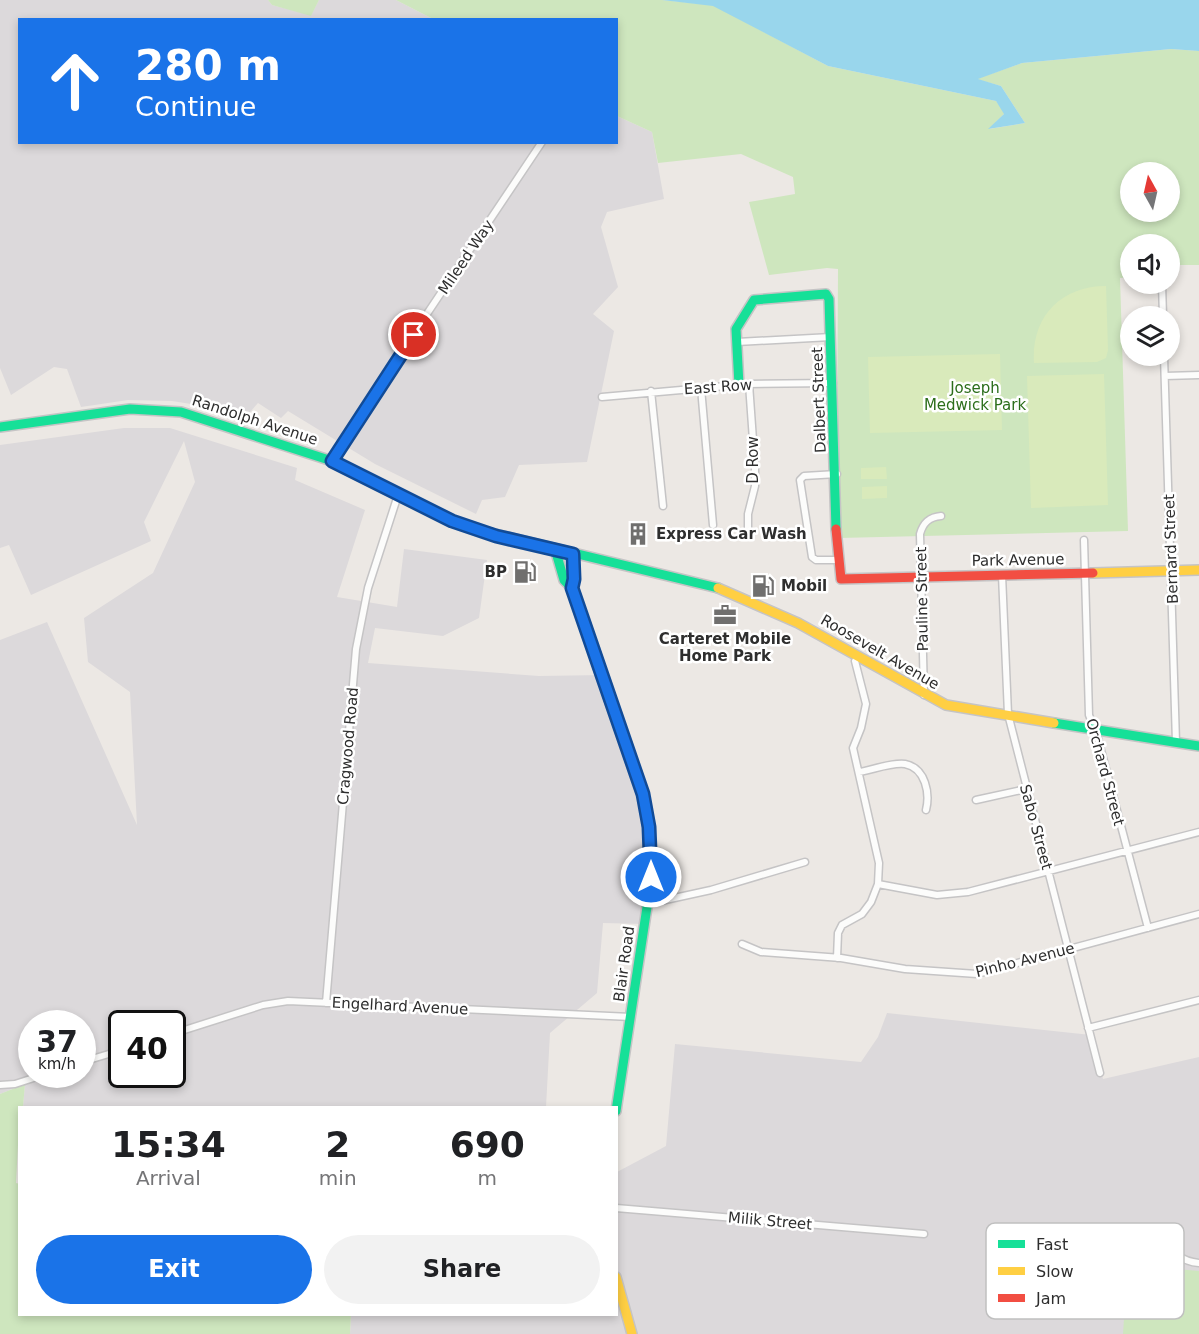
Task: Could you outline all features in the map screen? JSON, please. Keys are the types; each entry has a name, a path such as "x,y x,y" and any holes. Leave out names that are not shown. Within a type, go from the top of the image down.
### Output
{"street":[{"name":"Mileed Way","path":"332,461 541,144"},
{"name":"Dalbert Street","path":"737,342 736,329 754,300 826,294 829,299 840,577"},
{"path":"739,385 737,342 831,337"},
{"name":"Bernard Street","path":"1164,366 1176,742"},
{"path":"1165,376 1199,375"},
{"name":"East Row","path":"602,397 749,384 833,383"},
{"name":"D Row","path":"748,536 748,514 755,486 749,384"},
{"path":"701,388 713,525"},
{"path":"651,391 663,506"},
{"name":"Randolph Avenue","path":"0,428 96,413 166,410 196,416 332,461 398,495 474,529 555,549"},
{"path":"837,474 804,476 800,480 812,557 816,560 838,560"},
{"name":"Cragwood Road","path":"326,1003 358,636 368,588 398,495"},
{"name":"Pauline Street","path":"924,695 922,526 932,517 941,516"},
{"name":"Orchard Street","path":"1084,540 1089,715 1148,928"},
{"name":"Roosevelt Avenue","path":"555,549 682,578 731,592 773,609 924,695 946,705 1199,746"},
{"name":"Blair Road","path":"555,549 564,580 572,588 643,794 651,849 647,904 632,1017 617,1106"},
{"path":"572,588 573,554"},
{"name":"Park Avenue","path":"840,577 846,580 1199,570"},
{"name":"Sabo Street","path":"1002,575 1008,714 1100,1074"},
{"path":"837,958 838,933 842,926 867,908 878,884 878,853 853,748 861,728 866,704 855,661 858,656"},
{"path":"859,772 899,764 914,768 926,784 929,798 926,810"},
{"path":"976,800 1026,789"},
{"path":"878,884 937,895 968,892 1199,832"},
{"path":"647,904 711,890 805,862"},
{"name":"Pinho Avenue","path":"742,944 761,952 837,958 962,975 977,974 1199,914"},
{"path":"1088,1028 1199,1000"},
{"name":"Engelhard Avenue","path":"186,1030 263,1005 288,1001 632,1017"},
{"path":"0,1085 18,1083"},
{"name":"Milik Street","path":"618,1208 924,1234"},
{"path":"1184,1261 1199,1263"},
{"path":"618,1284 632,1334"}],"shaded area":[{"path":"0,0 268,0 272,5 311,15 319,0 396,0 431,18 18,18 18,144 618,144 618,116 652,132 664,199 607,212 601,227 618,287 593,314 614,331 587,462 519,465 505,497 482,500 476,514 375,464 288,411 281,418 258,403 245,418 216,408 172,401 128,400 81,407 67,369 54,367 11,395 0,368"},
{"path":"124,428 170,428 297,468 295,480 365,510 337,597 397,607 404,549 487,560 479,618 443,636 375,628 368,663 539,676 604,675 651,835 644,924 603,923 597,993 550,1033 546,1106 23,1106 25,1088 96,1088 96,1010 18,1010 18,1087 0,1094 0,640 47,622 137,825 130,692 88,662 84,618 153,573 195,482 184,441 144,522 151,541 31,595 9,545 0,548 0,445"},
{"path":"887,1013 1091,1035 1103,1079 1199,1057 1199,1334 350,1334 351,1316 618,1316 618,1171 666,1146 675,1044 861,1062 878,1037"}],"green space":[{"path":"268,0 319,0 311,16 272,5"},
{"name":"Joseph Medwick Park","path":"396,0 662,0 713,5 828,66 996,101 1005,113 989,129 1025,123 1001,86 976,79 1022,63 1171,49 1199,51 1199,265 1180,265 1180,234 1120,234 1120,366 1123,366 1128,531 839,538 838,269 827,268 769,275 749,202 795,194 793,177 741,154 658,163 652,132 618,116 618,18 431,18"},
{"path":"1106,286 1108,350 1106,358 1097,362 1034,363 1034,347 1038,332 1043,319 1052,308 1062,298 1075,292 1090,287"},
{"name":"Joseph Medwick Park","path":"1000,354 1002,430 870,433 868,357"},
{"path":"1104,374 1108,505 1031,508 1027,376"},
{"path":"886,467 887,479 861,479 861,468"},
{"path":"887,486 887,498 862,499 862,487"},
{"path":"18,1087 25,1088 23,1106 18,1106 16,1183 18,1184 18,1316 351,1316 350,1334 0,1334 0,1094"},
{"path":"1184,1270 1199,1271 1199,1334 1123,1334 1124,1319 1184,1319"}],"water":[{"path":"662,0 1199,0 1199,51 1171,49 1022,63 978,79 1001,86 1025,123 988,129 1004,114 996,101 828,66 713,6"}],"traffic: fast":[{"path":"739,385 736,329 754,300 826,294 829,299 836,529"},
{"path":"0,427 130,409 181,412 332,461 443,517 474,529 718,588"},
{"path":"555,549 564,580 572,588 579,606 643,794 651,849 649,894 617,1106"},
{"path":"1054,723 1199,746"}],"traffic: slow":[{"path":"572,588 573,554"},
{"path":"1093,573 1199,570"},
{"path":"718,588 798,623 946,705 1054,723"},
{"path":"618,1284 632,1334"}],"traffic: jam":[{"path":"836,529 841,579 1093,573"}],"place":[{"name":"Express Car Wash","path":"638,534"},
{"name":"BP","path":"525,572"},
{"name":"Mobil","path":"763,586"},
{"name":"Carteret Mobile Home Park","path":"725,615"}],"route":[{"path":"414,335 372,396 332,461 452,521 496,536 573,554 572,588 643,794 649,821 651,877"}]}
